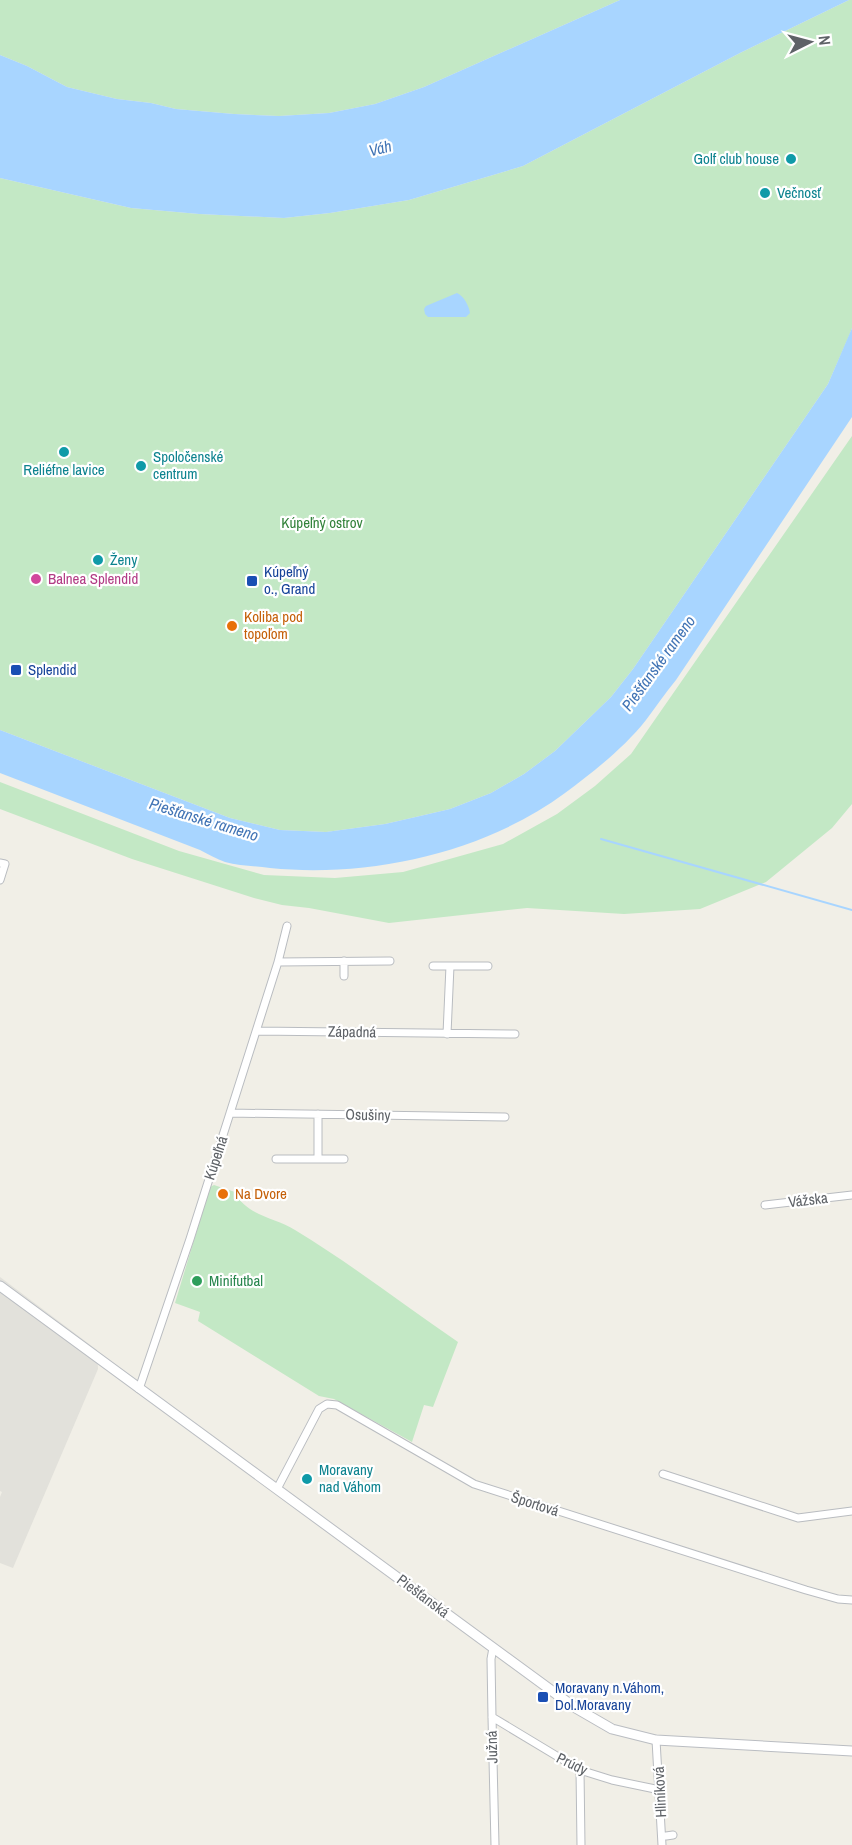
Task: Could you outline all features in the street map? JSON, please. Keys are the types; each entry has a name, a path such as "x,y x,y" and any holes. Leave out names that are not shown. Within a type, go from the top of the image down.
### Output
{"main road":[{"name":"Piešťanská","path":"0,1286 574,1707 603,1725 627,1734 656,1740 852,1751"}],"street":[{"path":"0,880 3,864"},
{"name":"Kúpeľná","path":"139,1389 190,1239 278,962 287,926"},
{"path":"344,961 344,975"},
{"path":"278,962 390,961"},
{"path":"433,966 488,966"},
{"path":"447,1034 450,966"},
{"name":"Západná","path":"256,1031 515,1035"},
{"name":"Osušiny","path":"230,1113 506,1117"},
{"path":"318,1114 318,1158"},
{"path":"276,1159 344,1160"},
{"name":"Vážska","path":"765,1205 852,1195"},
{"name":"Športová","path":"277,1489 319,1409 327,1404 336,1406 474,1484 806,1590 838,1599 852,1600"},
{"path":"663,1474 798,1518 852,1511"},
{"name":"Južná","path":"493,1648 495,1845"},
{"name":"Prúdy","path":"492,1717 580,1770 612,1780 660,1790"},
{"name":"Hliníková","path":"656,1740 662,1845"},
{"path":"580,1770 581,1845"}],"shaded area":[{"path":"0,1277 97,1350 98,1369 13,1568 0,1563 0,1497 2,1492 0,1491"}],"green space":[{"path":"0,0 620,0 424,87 375,104 329,113 279,116 176,109 117,99 67,87 0,55"},
{"name":"Kúpeľný ostrov","path":"852,0 852,328 849,336 828,384 633,669 611,697 555,751 524,774 491,793 450,809 385,824 326,832 280,830 230,818 0,730 0,178 131,208 199,214 284,218 409,200 523,166 740,53"},
{"path":"852,436 852,804 832,828 766,882 700,909 624,914 527,908 389,923 254,898 132,859 0,809 0,782 179,851 264,875 335,878 403,872 503,844 557,814 595,786 631,754"},
{"path":"214,1185 235,1192 246,1206 316,1243 458,1342 433,1407 424,1405 412,1442 334,1399 319,1396 198,1321 200,1312 175,1303 210,1187"}],"water":[{"name":"Váh","path":"620,0 849,0 740,53 523,166 409,200 284,218 199,214 131,208 0,178 0,55 67,87 117,99 176,109 234,114 279,116 329,113 375,104 424,87"},
{"path":"457,293 469,307 470,313 466,317 428,317 425,314 426,306"},
{"name":"Piešťanské rameno","path":"852,328 852,417 676,680 646,720 618,750 597,768 533,814 462,846 424,857 346,869 270,868 225,862 200,850 0,773 0,730 230,818 280,830 326,832 385,824 450,809 491,793 524,774 555,751 611,697 633,669 828,384"}],"waterway":[{"path":"601,839 852,910"}],"place":[{"name":"Golf club house","path":"791,159"},
{"name":"Večnosť","path":"765,193"},
{"name":"Reliéfne lavice","path":"64,452"},
{"name":"Spoločenské centrum","path":"141,466"},
{"name":"Ženy","path":"98,560"},
{"name":"Balnea Splendid","path":"36,579"},
{"name":"Kúpeľný o., Grand","path":"252,581"},
{"name":"Koliba pod topoľom","path":"232,626"},
{"name":"Splendid","path":"16,670"},
{"name":"Na Dvore","path":"223,1194"},
{"name":"Minifutbal","path":"197,1281"},
{"name":"Moravany nad Váhom","path":"307,1479"},
{"name":"Moravany n.Váhom, Dol.Moravany","path":"543,1697"}]}
